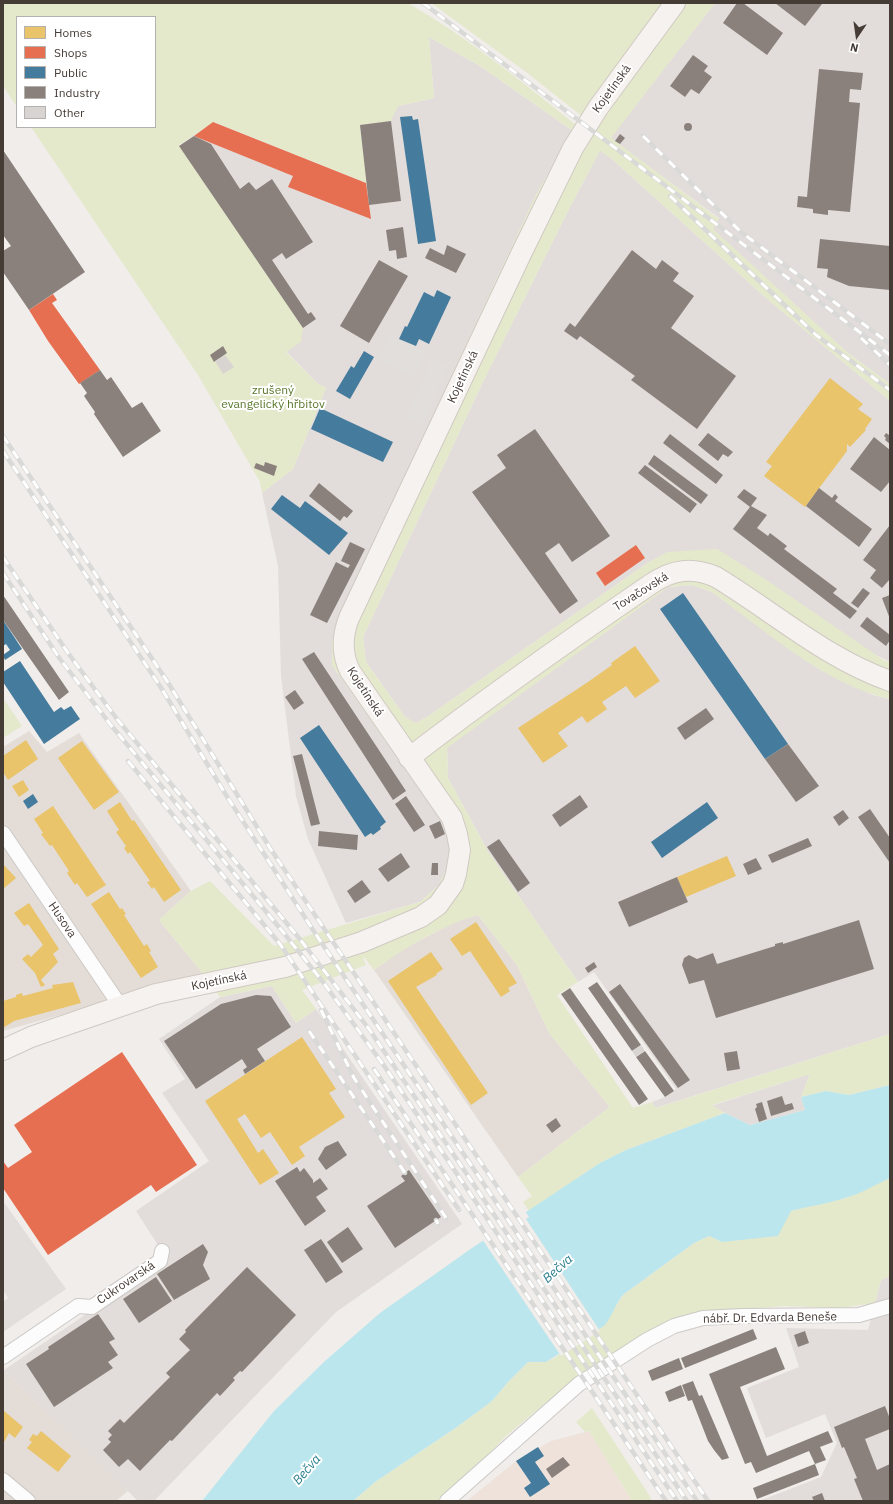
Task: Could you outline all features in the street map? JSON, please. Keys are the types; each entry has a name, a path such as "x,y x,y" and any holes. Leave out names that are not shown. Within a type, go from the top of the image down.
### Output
{"main road":[{"name":"Kojetínská","path":"3,1050 31,1038 156,994 285,967 384,933 421,917 438,905 453,884 459,862 460,850 452,818 348,668 343,651 347,624 518,259 574,148 598,108 675,3"},
{"name":"Tovačovská","path":"409,758 442,732 536,664 651,584 663,576 686,570 704,572 716,577 836,657 868,673 890,681"}],"street":[{"name":"Husova","path":"3,833 121,1007"},
{"name":"Cukrovarská","path":"3,1357 78,1306 92,1306 160,1261 162,1252"},
{"name":"nábř. Dr. Edvarda Beneše","path":"447,1501 579,1384 647,1340 674,1326 703,1318 729,1316 859,1315 890,1306"},
{"path":"3,1480 28,1501"}],"shaded area":[{"path":"715,3 890,3 890,384 848,353 712,229 719,218 610,138"},
{"path":"429,37 480,66 573,131 537,193 342,609 332,642 332,665 440,819 452,842 450,861 439,885 420,902 346,923 308,839 296,796 281,676 278,566 262,493 293,469 326,388 317,383 286,351 179,146 213,122 367,183 360,125 398,106 434,98"},
{"path":"600,150 612,159 766,298 890,401 890,662 668,552 649,562 427,717 416,723 405,717 366,662 363,637 481,386"},
{"path":"389,334 426,352 415,377 377,359"},
{"path":"432,359 448,367 422,425 405,417"},
{"path":"692,585 712,592 817,668 873,695 890,699 890,1034 655,1108 652,1102 665,1097 676,1089 594,972 578,982 489,853 448,778 447,747 668,587"},
{"path":"29,731 47,752 79,733 191,891 159,920 204,975 3,1031 3,747"},
{"path":"478,915 517,965 549,1033 610,1107 518,1177 374,970 403,949 455,922"},
{"path":"272,986 296,1023 316,1009 462,1224 336,1312 154,1501 138,1501 4,1370 167,1259 136,1211 209,1161 162,1093 185,1079 159,1039 220,997"},
{"path":"810,1074 801,1097 805,1110 750,1125 711,1106"},
{"path":"3,1201 66,1289 3,1332 3,1302 8,1298 3,1290"},
{"path":"890,1276 890,1501 759,1501 821,1477 837,1443 825,1414 766,1438 747,1388 799,1367 786,1328 868,1330 881,1280"},
{"path":"3,1370 128,1491 116,1501 3,1501"},
{"path":"589,1431 632,1501 467,1501 516,1461 551,1441"}],"green space":[{"name":"zrušený evangelický hřbitov","path":"3,3 408,3 474,46 516,77 577,126 583,117 526,72 431,3 715,3 611,138 719,219 713,229 848,353 890,384 890,401 766,298 612,159 600,151 569,209 481,386 363,637 366,662 405,717 416,723 427,717 649,562 668,552 717,549 765,579 885,661 890,662 890,699 866,692 842,682 819,669 774,639 712,592 692,585 668,587 447,748 448,778 489,853 578,982 557,995 633,1108 652,1102 656,1108 890,1034 890,1085 849,1095 826,1091 801,1097 810,1074 712,1105 725,1113 626,1150 600,1163 529,1211 523,1202 532,1196 518,1177 610,1107 549,1033 517,965 478,915 437,931 398,953 374,970 364,957 363,958 366,965 302,990 316,1009 296,1023 272,986 220,997 159,920 191,891 210,881 274,946 420,902 439,885 450,861 452,842 440,819 332,665 332,642 342,609 537,193 573,131 480,66 429,37 434,98 398,106 391,121 360,125 367,183 214,122 179,145 303,328 301,342 286,352 317,383 326,388 293,469 262,493 260,482 198,375 32,128 156,128 156,16 16,16 16,106 3,86"},
{"path":"3,698 22,726 3,738"},
{"path":"890,1178 890,1276 881,1280 875,1303 839,1308 785,1306 710,1312 668,1322 622,1348 543,1405 506,1436 468,1475 437,1501 353,1501 375,1482 457,1427 492,1401 528,1362 546,1362 556,1357 616,1305 624,1294 694,1243 709,1236 722,1242 791,1211 814,1204 821,1204 846,1198"},
{"path":"592,1408 652,1501 632,1501 589,1431 585,1432 576,1422"}],"water":[{"name":"Bečva","path":"890,1085 890,1178 851,1196 832,1202 791,1211 778,1236 722,1242 709,1236 694,1243 624,1294 618,1301 610,1318 604,1326 546,1362 528,1362 492,1401 457,1427 375,1482 353,1501 202,1501 274,1411 325,1361 380,1313 472,1248 600,1163 626,1150 725,1113 750,1125 805,1110 801,1097 826,1091 849,1095"}],"pier":[{"path":"525,1211 529,1217 526,1219 600,1331 561,1356 482,1239"}],"building: Homes":[{"path":"830,378 863,404 858,409 872,419 865,429 866,430 850,447 847,444 847,451 805,507 764,476 772,466 766,462"},
{"path":"635,646 660,681 635,698 626,686 602,702 607,709 587,723 582,716 558,733 568,746 543,763 518,728 588,682"},
{"path":"26,740 38,759 8,780 3,772 3,756"},
{"path":"82,741 119,792 94,810 58,758"},
{"path":"23,780 29,790 19,797 12,786"},
{"path":"120,802 132,821 134,820 181,890 164,902 154,887 152,889 147,882 150,881 130,852 128,854 124,848 126,846 116,832 119,830 107,811"},
{"path":"53,806 106,885 87,897 77,883 75,885 67,873 69,871 52,845 50,846 41,834 43,833 34,819"},
{"path":"727,856 736,876 686,897 677,877"},
{"path":"3,864 16,878 3,889"},
{"path":"109,892 120,909 122,908 126,914 124,915 144,946 147,944 151,951 149,952 158,967 141,978 91,904"},
{"path":"29,903 59,949 53,954 58,962 41,980 45,985 41,987 35,973 22,959 28,954 31,957 43,945 28,924 24,926 14,913"},
{"path":"476,922 517,983 508,988 510,991 501,997 470,951 462,956 450,939"},
{"path":"431,952 443,969 436,974 437,975 416,987 488,1093 471,1105 388,981"},
{"path":"73,982 81,1003 14,1021 3,1028 3,1001 16,997 16,995 22,993 23,996 53,988 52,985"},
{"path":"302,1037 336,1089 329,1093 345,1117 299,1147 305,1156 292,1165 270,1132 261,1138 245,1114 237,1119 258,1153 263,1149 279,1173 260,1185 205,1101"},
{"path":"3,1410 23,1427 15,1438 9,1433 3,1444"},
{"path":"41,1431 71,1456 58,1472 27,1448 32,1442 29,1440 33,1434 37,1436"}],"building: Shops":[{"path":"213,122 366,183 371,219 288,187 293,176 194,136"},
{"path":"53,294 57,300 52,303 100,370 79,384 48,341 29,310"},
{"path":"636,545 645,558 605,586 596,573"},
{"path":"122,1052 197,1165 156,1192 151,1185 48,1255 3,1188 3,1161 8,1168 32,1152 14,1125"}],"building: Public":[{"path":"412,116 413,120 418,119 436,241 418,244 400,117"},
{"path":"437,290 451,297 429,344 419,339 416,346 399,339 405,326 407,327 424,292 434,297"},
{"path":"364,351 374,357 350,399 336,391 351,366 354,368"},
{"path":"320,408 393,442 383,462 311,429"},
{"path":"282,495 300,508 305,501 348,533 329,555 271,509"},
{"path":"683,593 788,744 765,759 660,609"},
{"path":"3,620 22,649 5,660 3,655 10,650 6,644 3,646"},
{"path":"20,661 54,712 61,707 64,710 71,706 80,719 44,744 3,682 3,672"},
{"path":"319,725 386,822 380,827 381,829 373,835 371,833 365,837 300,738"},
{"path":"33,794 38,802 28,809 23,801"},
{"path":"707,802 718,818 662,858 651,842"},
{"path":"538,1447 544,1456 535,1462 550,1484 530,1497 524,1488 531,1483 516,1461"}],"building: Industry":[{"path":"737,3 743,3 783,33 767,55 723,23"},
{"path":"775,3 821,3 822,4 805,26"},
{"path":"693,55 708,66 704,71 712,77 699,94 691,89 685,97 670,86"},
{"path":"819,69 863,73 861,90 850,89 849,102 860,103 850,212 828,210 828,215 813,213 813,209 797,207 798,196 807,197"},
{"path":"391,121 401,201 369,205 360,125"},
{"path":"688,123 691,124 691,130 688,131 685,130 684,127 685,124"},
{"path":"620,134 625,138 620,144 615,141"},
{"path":"194,136 211,144 240,189 249,182 256,190 272,179 313,242 286,259 282,253 272,260 308,314 311,312 316,319 303,328 179,146"},
{"path":"3,150 85,272 29,310 3,272 3,251 11,246 3,235"},
{"path":"403,227 407,257 397,259 396,250 389,251 386,230"},
{"path":"820,239 890,246 890,290 849,286 827,277 828,269 817,268"},
{"path":"447,245 466,254 456,273 425,258 430,248 444,255"},
{"path":"632,250 656,269 662,260 679,273 673,281 694,296 671,328 736,376 697,429 631,380 635,376 580,336 577,340 564,331 570,323 575,327"},
{"path":"379,260 408,276 369,343 340,326"},
{"path":"223,346 227,353 214,362 210,355"},
{"path":"100,370 107,380 111,377 132,408 142,402 161,431 123,457 94,414 95,412 84,396 87,393 80,383"},
{"path":"535,429 610,536 572,562 559,543 545,553 578,601 560,614 472,492 506,468 497,455"},
{"path":"708,433 733,452 728,457 723,454 718,461 698,445"},
{"path":"886,433 889,435 890,433 890,444 885,440 886,438 884,436"},
{"path":"670,434 723,475 716,484 663,443"},
{"path":"874,437 890,450 890,481 881,492 850,469"},
{"path":"654,455 708,495 701,504 648,464"},
{"path":"265,462 277,466 274,476 254,468 256,463 264,466"},
{"path":"645,465 697,504 690,513 638,473"},
{"path":"319,483 353,511 347,518 344,516 340,521 309,496"},
{"path":"819,488 832,498 835,494 838,497 835,501 872,529 859,547 806,506"},
{"path":"744,489 757,498 751,506 767,515 757,528 768,536 770,533 787,546 784,549 837,589 833,593 857,611 850,619 733,529 750,507 737,497"},
{"path":"890,525 890,579 882,588 870,578 876,570 863,560"},
{"path":"350,542 365,549 327,623 310,615 336,562 348,568 350,565 341,561"},
{"path":"863,588 870,593 858,608 851,603"},
{"path":"3,595 69,692 59,700 3,620"},
{"path":"890,595 890,619 882,598"},
{"path":"867,617 890,635 890,640 886,646 860,626"},
{"path":"314,652 406,791 393,800 302,659"},
{"path":"295,690 304,703 294,710 285,697"},
{"path":"706,708 714,719 685,740 677,728"},
{"path":"788,744 819,786 796,802 765,759"},
{"path":"302,754 320,824 311,826 293,756"},
{"path":"580,795 588,807 560,827 552,815"},
{"path":"406,796 425,825 414,832 395,804"},
{"path":"870,809 890,838 890,863 858,817"},
{"path":"843,810 849,818 839,826 833,817"},
{"path":"440,821 445,834 435,839 429,826"},
{"path":"319,831 358,835 357,850 318,846"},
{"path":"808,838 812,846 772,863 768,855"},
{"path":"499,839 530,883 518,892 487,847"},
{"path":"401,853 410,867 388,882 378,869"},
{"path":"756,858 762,869 748,875 743,864"},
{"path":"432,863 438,863 438,875 431,875"},
{"path":"677,877 688,902 629,927 618,902"},
{"path":"362,880 371,892 355,903 347,891"},
{"path":"859,920 874,969 716,1018 704,980 689,984 682,965 684,958 689,955 697,959 713,953 717,964 775,946 775,944 783,942 783,944"},
{"path":"594,962 597,967 588,973 585,968"},
{"path":"597,982 641,1045 632,1051 588,988"},
{"path":"620,984 690,1080 678,1088 609,992"},
{"path":"570,988 648,1099 639,1105 561,994"},
{"path":"256,995 271,996 291,1027 257,1049 265,1061 245,1074 243,1070 247,1067 242,1059 196,1089 164,1041 221,1004"},
{"path":"645,1051 674,1091 665,1097 636,1057"},
{"path":"737,1051 740,1069 727,1071 724,1053"},
{"path":"782,1096 785,1105 792,1103 794,1109 771,1116 767,1101"},
{"path":"762,1102 767,1119 759,1122 755,1109 757,1107 756,1104"},
{"path":"556,1118 561,1126 552,1133 546,1125"},
{"path":"338,1141 347,1155 326,1170 318,1159 325,1147"},
{"path":"297,1167 300,1172 304,1168 313,1180 313,1183 320,1178 328,1189 316,1197 326,1211 305,1226 275,1181"},
{"path":"409,1170 441,1217 395,1248 367,1206 405,1181 401,1176"},
{"path":"348,1227 363,1249 342,1263 327,1242"},
{"path":"321,1239 343,1272 326,1283 304,1250"},
{"path":"203,1244 208,1252 203,1265 210,1279 174,1300 157,1274"},
{"path":"247,1267 296,1315 242,1372 240,1371 233,1378 235,1380 220,1396 217,1393 172,1441 170,1440 140,1471 128,1459 119,1467 103,1450 111,1442 108,1439 112,1435 108,1431 120,1419 124,1423 170,1377 166,1373 190,1350 179,1339 186,1332 185,1330"},
{"path":"156,1277 172,1301 139,1323 123,1299"},
{"path":"98,1314 115,1339 109,1342 118,1355 108,1362 113,1368 54,1407 26,1364 49,1349 48,1347"},
{"path":"753,1329 757,1339 685,1368 681,1358"},
{"path":"805,1331 809,1343 798,1347 794,1335"},
{"path":"776,1347 785,1369 740,1387 767,1456 828,1431 833,1442 820,1447 826,1460 815,1464 809,1451 756,1473 751,1462 745,1464 709,1374"},
{"path":"679,1358 683,1369 652,1381 648,1371"},
{"path":"693,1381 699,1396 702,1395 729,1458 722,1460 714,1450 708,1441 692,1400 688,1401 682,1385"},
{"path":"681,1385 685,1396 669,1402 665,1392"},
{"path":"885,1406 890,1419 890,1429 865,1439 877,1470 890,1464 890,1501 863,1501 854,1479 857,1478 844,1447 842,1448 834,1427"},
{"path":"563,1457 570,1465 552,1478 546,1469"},
{"path":"815,1464 819,1475 757,1499 753,1488"},
{"path":"822,1493 825,1501 814,1501 812,1497"}],"building: Other":[{"path":"225,355 234,367 223,374 215,361"},
{"path":"641,1045 645,1051 636,1057 632,1051"}],"railway":[{"path":"423,3 890,355"},
{"path":"643,136 741,232 890,344"},
{"path":"670,196 816,335 890,390"},
{"path":"861,338 890,365"},
{"path":"3,436 167,681 270,848 708,1501"},
{"path":"3,451 160,686 226,795 315,933 697,1501"},
{"path":"3,557 68,653 117,719 299,938 369,1029 687,1501"},
{"path":"3,573 60,659 110,724 283,932 323,982 385,1067 677,1501"},
{"path":"128,761 280,944 459,1210"},
{"path":"321,1010 354,1078 446,1218"},
{"path":"309,1031 405,1173"},
{"path":"374,1069 666,1501"},
{"path":"436,1220 438,1224"}]}
